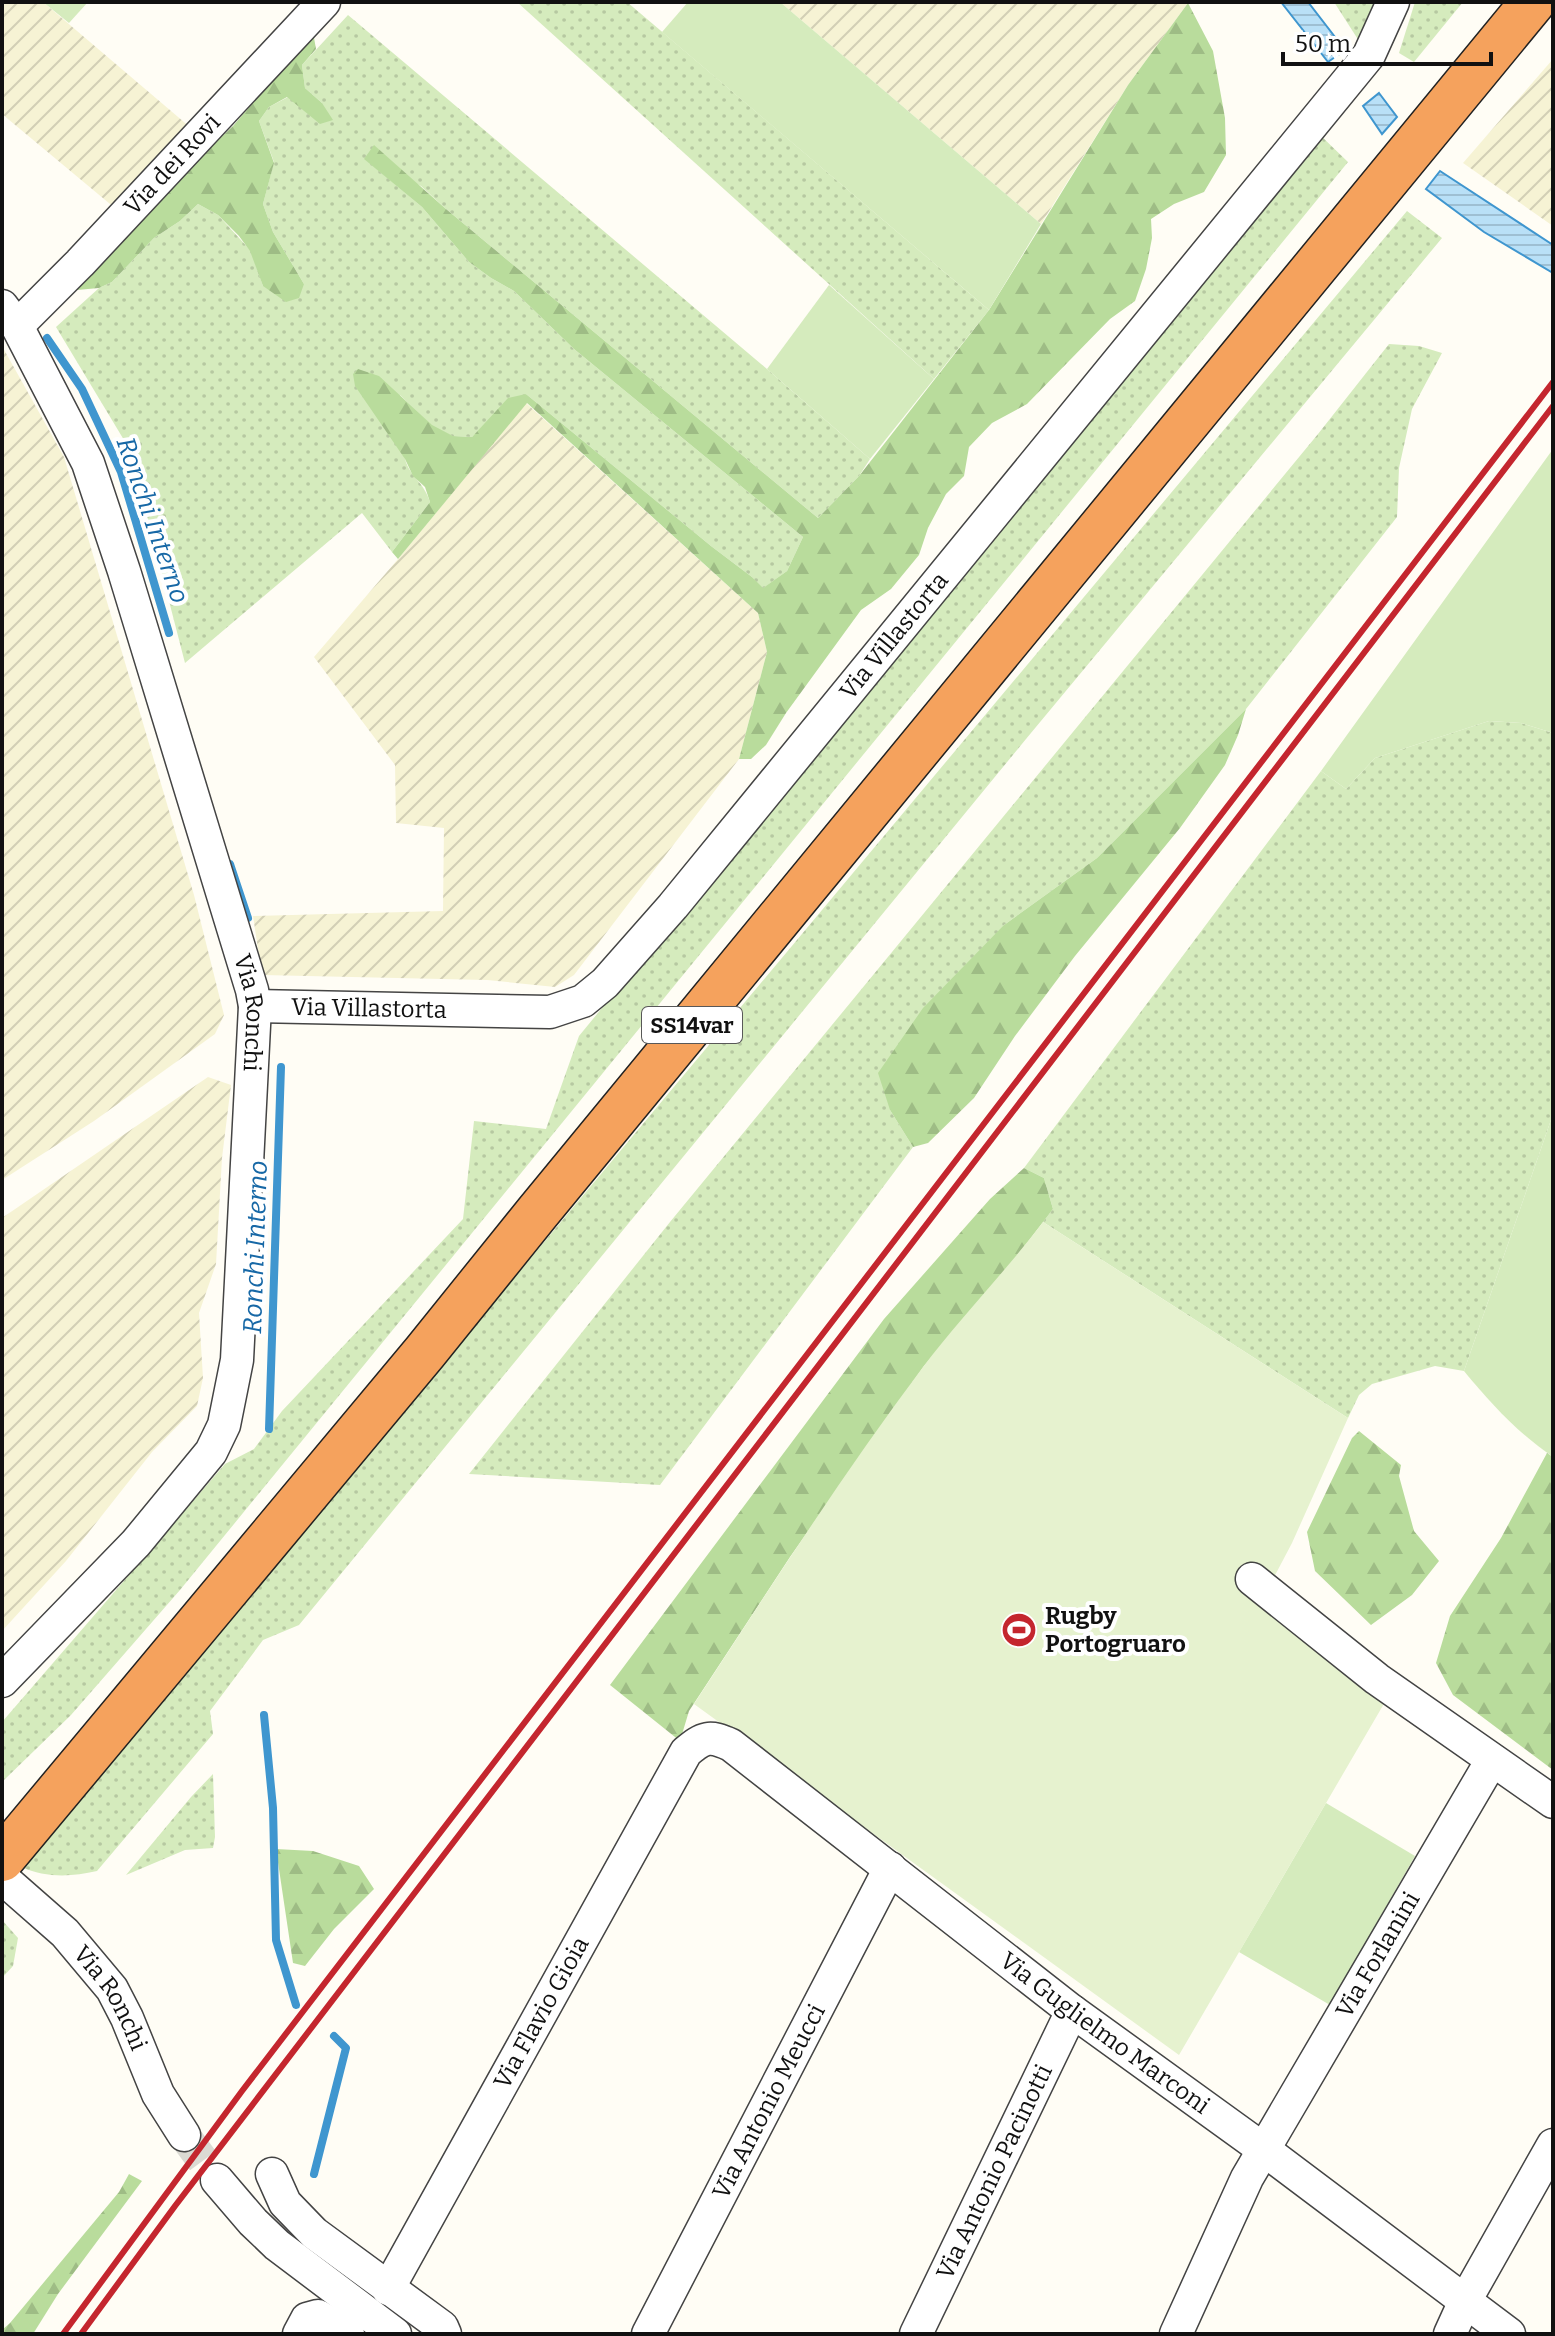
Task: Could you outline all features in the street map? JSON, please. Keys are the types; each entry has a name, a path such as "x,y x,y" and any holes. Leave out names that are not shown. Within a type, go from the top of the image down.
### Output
{"highway":[{"name":"SS14var","path":"5,1866 547,1201 1533,2"}],"street":[{"name":"Via dei Rovi","path":"9,316 80,263 324,2"},
{"name":"Via Villastorta","path":"255,1006 550,1012 583,1001 605,983 673,906 1369,55 1393,2"},
{"name":"Via Ronchi","path":"2,1681 136,1543 211,1452 224,1425 237,1360 255,1006 124,571 88,463 9,316"},
{"path":"1252,1579 1377,1679 1553,1802"},
{"name":"Via Guglielmo Marconi","path":"701,1740 716,1738 731,1745 1072,2011 1263,2149 1509,2334"},
{"name":"Via Flavio Gioia","path":"388,2289 686,1752 701,1740"},
{"name":"Via Forlanini","path":"1176,2334 1247,2178 1492,1760"},
{"name":"Via Ronchi","path":"5,1866 112,1989 158,2094 184,2135"},
{"name":"Via Antonio Meucci","path":"648,2334 890,1868"},
{"name":"Via Antonio Pacinotti","path":"916,2334 1072,2011"},
{"path":"1450,2334 1465,2301 1553,2145"},
{"path":"272,2174 285,2203 314,2233 442,2327 445,2334"},
{"path":"217,2180 277,2245 395,2334"},
{"path":"299,2334 307,2319 318,2316 348,2334"}],"shaded area":[{"path":"2,2 43,2 191,128 116,209 2,114"},
{"path":"780,2 1188,3 1128,85 1041,224"},
{"path":"1553,59 1553,226 1463,163"},
{"path":"2,346 64,457 194,895 224,1015 215,1034 94,1121 2,1180"},
{"path":"526,403 758,613 767,652 739,759 574,975 555,987 487,980 262,975 253,916 443,911 444,828 396,823 395,765 314,657"},
{"path":"208,1077 231,1085 222,1158 216,1264 199,1313 203,1378 197,1406 152,1452 66,1561 2,1631 2,1218"}],"green space":[{"path":"43,2 88,2 69,23"},
{"path":"517,2 627,2 989,310 934,379"},
{"path":"688,2 780,2 1041,224 989,310 662,32"},
{"path":"1334,2 1374,2 1359,41"},
{"path":"1415,2 1463,2 1414,62 1399,53"},
{"path":"1188,3 1213,51 1225,118 1226,155 1204,192 1174,204 1151,219 1152,238 1146,269 1135,301 1110,319 1027,404 992,423 969,447 964,476 946,494 928,528 919,555 891,589 861,610 766,745 751,759 739,759 767,652 758,613 527,403 398,559 392,552 430,502 425,487 413,476 405,459 355,386 353,374 358,369 379,376 432,425 453,436 472,437 508,398 526,394 763,588 787,571 803,537 574,349 514,291 469,262 422,207 364,159 374,145 446,209 818,518 859,476 989,310 1128,85"},
{"path":"348,15 870,459 859,476 818,518 421,186 365,159 422,207 469,262 514,291 574,349 803,537 787,571 762,589 752,577 526,394 472,437 452,436 432,426 400,395 405,459 430,502 392,552 362,513 185,663 130,450 56,327 99,288 112,282 154,238 180,221 198,204 218,215 251,251 263,286 304,284 273,232 263,204 274,162 259,121 269,107 288,97 299,105 322,103 305,88 302,65"},
{"path":"313,32 316,49 302,65 305,88 322,103 333,120 320,124 287,97 269,107 259,121 274,163 263,204 273,232 304,284 299,298 286,302 263,286 250,251 239,236 218,215 198,204 180,221 154,238 112,282 99,288 77,290 158,197 233,126"},
{"path":"1319,134 1348,162 180,1590 71,1715 2,1782 2,1722 225,1464 254,1449 282,1411 463,1219 474,1121 546,1129 579,1036"},
{"path":"1407,211 1442,238 1026,739 299,1625 263,1640 210,1711 213,1734 97,1871 59,1875 21,1867"},
{"path":"829,285 934,379 870,459 767,369"},
{"path":"1389,344 1419,346 1442,353 1412,409 1399,468 1397,517 1246,709 1097,858 1004,925 890,1110 913,1147 660,1485 469,1474 670,1222"},
{"path":"1553,449 1553,733 1521,723 1489,721 1375,758 1346,789 1321,771"},
{"path":"1246,709 1225,765 1180,828 1075,956 1015,1036 974,1098 928,1143 913,1147 890,1110 878,1073 923,1008 1004,925 1097,858"},
{"path":"1489,721 1521,723 1553,733 1553,1114 1464,1371 1435,1366 1372,1384 1359,1395 1348,1418 1043,1222 1053,1209 1044,1178 1024,1168 1321,771 1346,789 1375,758"},
{"path":"1553,1114 1553,1457 1506,1417 1464,1371"},
{"path":"1024,1168 1044,1178 1053,1209 1011,1264 924,1366 790,1557 689,1711 680,1741 610,1685 884,1319 990,1199"},
{"name":"Rugby Portogruaro","path":"1043,1222 1348,1418 1292,1543 1261,1602 1385,1702 1179,2055 694,1704 863,1449 938,1348"},
{"path":"1359,1431 1401,1465 1399,1476 1414,1531 1439,1561 1412,1595 1371,1625 1315,1571 1307,1532 1352,1438"},
{"path":"1547,1453 1553,1457 1553,1770 1453,1695 1436,1663 1450,1616 1501,1538"},
{"path":"213,1774 213,1848 185,1850 126,1875 191,1797"},
{"path":"1326,1803 1415,1856 1330,2005 1239,1952"},
{"path":"276,1849 313,1851 359,1866 374,1889 334,1929 305,1966 293,1963"},
{"path":"2,1920 18,1938 13,1966 2,1978"},
{"path":"129,2174 142,2181 58,2294 33,2334 2,2334 2,2330 119,2192"}],"water":[{"path":"1281,2 1308,2 1345,50 1328,62"},
{"path":"1379,93 1397,117 1382,134 1363,106"},
{"path":"1440,171 1553,245 1553,273 1484,232 1426,189"}],"waterway":[{"name":"Ronchi Interno","path":"47,338 82,389 121,472 169,633"},
{"name":"Ronchi Interno","path":"230,864 248,918"},
{"name":"Ronchi Interno","path":"269,1429 281,1067"},
{"name":"Ronchi Interno","path":"264,1715 273,1808 276,1940 296,2005"},
{"name":"Ronchi Interno","path":"314,2174 346,2048 334,2036"}],"tunnel":[{"path":"184,2135 217,2180"}],"railway":[{"path":"63,2334 242,2091 1553,382"},
{"path":"81,2334 175,2206 1553,406"}],"place":[{"name":"Rugby Portogruaro","path":"1019,1630"}]}
